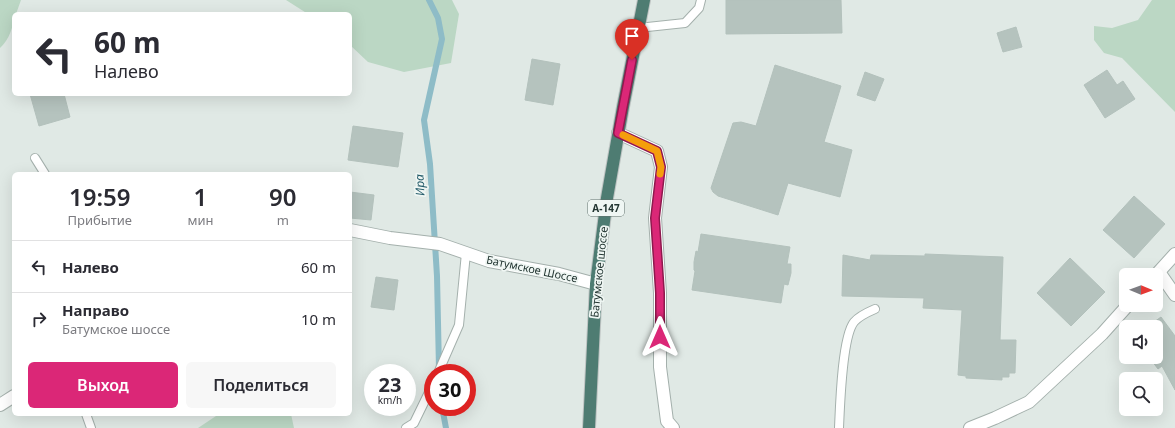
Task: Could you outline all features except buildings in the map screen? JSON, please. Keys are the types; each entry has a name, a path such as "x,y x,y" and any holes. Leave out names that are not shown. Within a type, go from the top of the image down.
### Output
{"highway":[{"name":"Батумское шоссе","path":"589,428 596,284 607,198 644,0"}],"street":[{"path":"618,133 657,151 661,167 655,218 660,293 660,367 667,421 673,428"},
{"name":"Батумское Шоссе","path":"352,230 390,238 440,244 489,261 559,274 596,284"},
{"path":"1162,268 1175,254"},
{"path":"1163,281 1175,296"},
{"path":"970,428 996,418 1029,402 1102,334 1122,312"},
{"path":"0,405 12,397"}],"lane":[{"path":"638,28 685,23 700,8 701,0"},
{"path":"35,158 44,172"},
{"path":"442,364 459,325 466,253"},
{"path":"839,428 844,354 848,336 854,323 866,313 875,309"},
{"path":"406,428 414,423 424,402"},
{"path":"87,416 91,428"}],"green space":[{"path":"0,0 21,0 17,12 12,12 12,26 10,32 6,41 0,48"},
{"path":"286,0 452,0 459,14 451,63 404,72 368,62 352,47 352,12 305,12"},
{"path":"1152,0 1175,0 1175,112 1122,58 1104,53 1094,40 1094,26 1112,28 1138,20"},
{"path":"216,416 291,416 294,428 198,428"}],"waterway":[{"name":"Ира","path":"429,0 438,18 442,39 424,120 430,164 437,276 439,364"},
{"name":"Ира","path":"444,416 446,428"}],"slow traffic":[{"path":"623,135 657,151 661,167 660,174"}],"route":[{"path":"632,60 618,133 657,151 661,167 655,218 660,293 660,337"}]}
